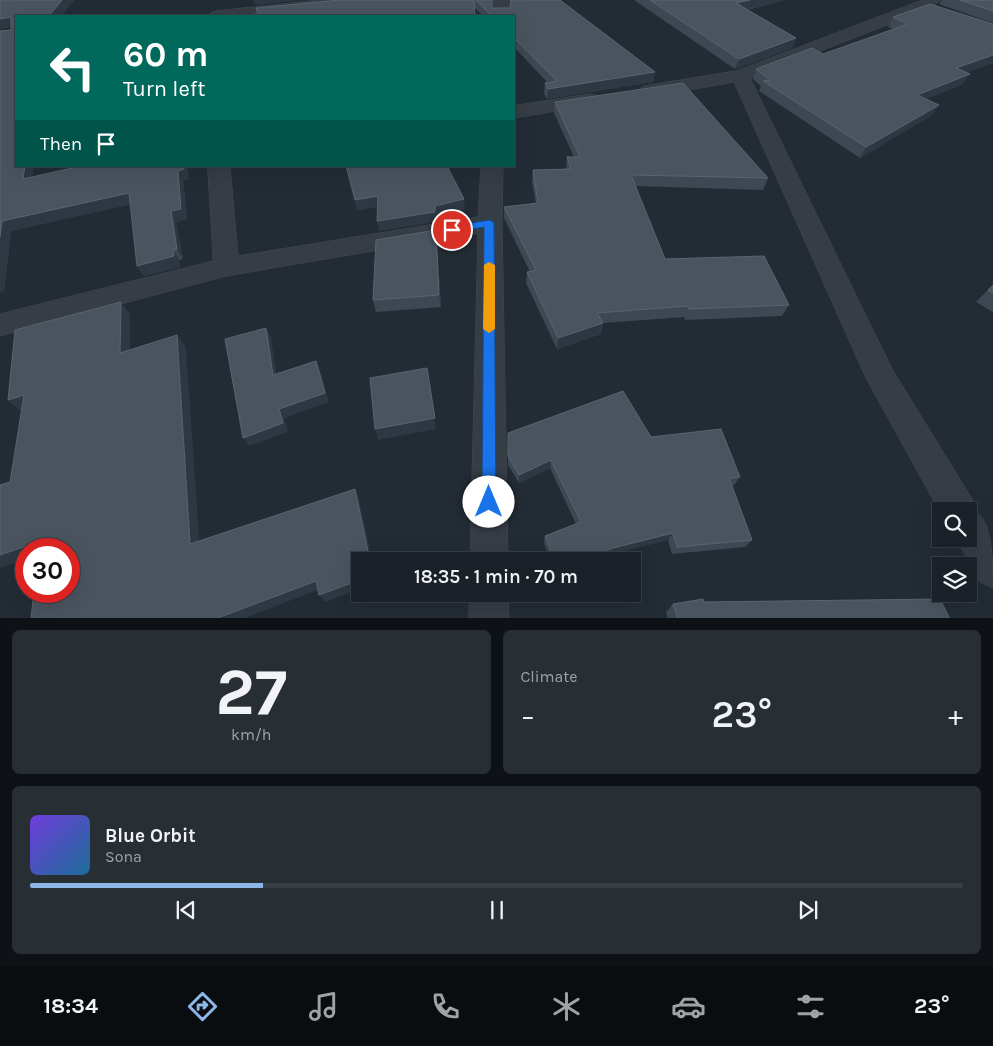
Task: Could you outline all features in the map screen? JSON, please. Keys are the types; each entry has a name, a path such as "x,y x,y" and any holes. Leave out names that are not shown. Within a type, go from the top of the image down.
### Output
{"street":[{"path":"234,15 243,0"},
{"path":"234,15 361,0"},
{"path":"500,15 502,0"},
{"path":"632,93 740,76 927,5"},
{"path":"740,76 881,378 954,502"},
{"path":"515,112 612,96"},
{"path":"219,167 226,267"},
{"path":"489,552 490,223 492,167"},
{"path":"0,325 226,267 490,223"},
{"path":"977,542 993,569"},
{"path":"489,602 489,618"}],"building":[{"path":"0,0 62,0 50,15 15,15 15,167 25,167 23,179 77,167 184,167 184,169 178,171 181,209 171,211 177,249 173,249 174,256 137,266 129,193 2,221 0,237 0,31 11,30 11,17 0,19"},
{"path":"339,0 474,0 475,15 244,15 258,14 256,8"},
{"path":"476,0 492,0 492,8 510,8 511,0 560,0 655,72 548,89 545,83 557,81 515,39 515,15 491,15"},
{"path":"650,0 750,0 736,3 796,38 739,59"},
{"path":"960,0 993,0 993,11"},
{"path":"930,4 993,24 993,55 956,68 970,74 917,95 939,105 866,147 763,81 770,80 756,69 812,48 823,54 908,24 893,17"},
{"path":"683,83 768,178 631,175 665,259 764,256 789,305 689,309 688,306 597,313 603,323 558,338 527,272 536,270 504,207 538,203 533,170 571,169 567,157 580,157 555,102"},
{"path":"346,167 448,167 464,199 435,206 435,212 377,221 378,196 355,200"},
{"path":"436,230 439,295 373,300 376,240"},
{"path":"993,285 993,293 988,290"},
{"path":"121,302 120,353 177,335 190,544 355,489 368,552 351,552 351,583 319,595 316,581 218,618 31,618 33,603 80,603 80,538 15,538 15,550 0,555 0,485 10,482 24,395 8,400 15,330"},
{"path":"266,328 273,375 316,361 325,393 279,409 283,423 243,438 225,339"},
{"path":"427,368 435,418 375,429 370,378"},
{"path":"623,391 651,437 721,429 740,477 729,478 752,540 677,547 673,533 603,552 551,552 545,536 581,522 551,460 519,475 508,456 508,433"},
{"path":"703,599 704,602 932,599 932,602 942,602 950,618 678,618 673,604"}],"slow traffic":[{"path":"489,265 489,329"}],"route":[{"path":"452,230 490,223 489,502"}]}
